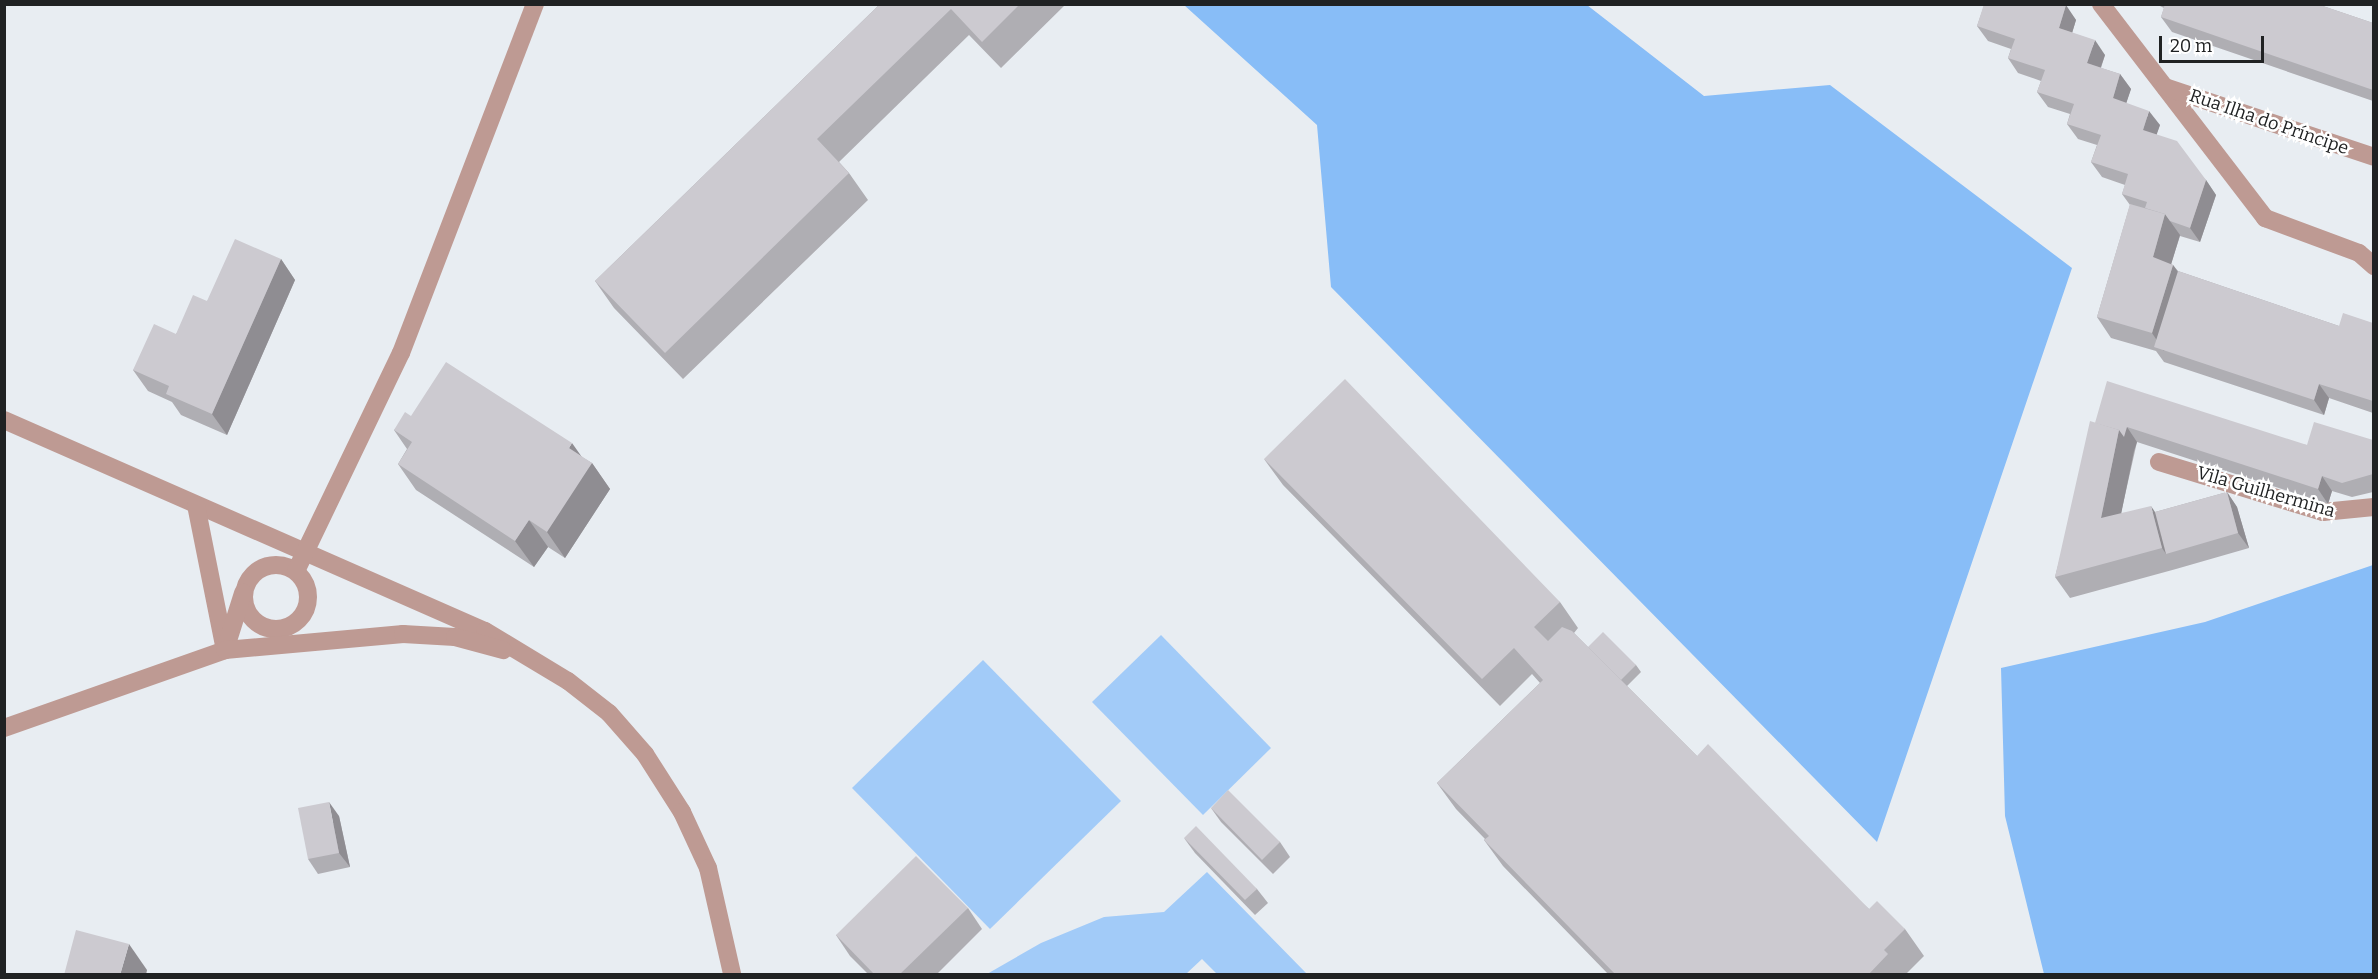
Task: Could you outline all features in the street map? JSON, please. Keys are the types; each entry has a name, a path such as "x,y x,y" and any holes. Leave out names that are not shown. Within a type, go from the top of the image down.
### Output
{"street":[{"path":"296,571 401,353 535,4"},
{"path":"2102,4 2265,218 2359,253 2373,266"},
{"name":"Rua Ilha do Príncipe","path":"2165,87 2373,156"},
{"path":"4,420 304,554 485,631 535,660 609,713 645,754 682,812 708,868 732,975"},
{"name":"Vila Guilhermina","path":"2159,462 2323,512 2373,507"},
{"path":"196,506 225,650"},
{"path":"4,728 225,650 298,621 305,611 305,584 296,571 266,567 246,583 225,650"},
{"path":"246,583 248,613 274,629"},
{"path":"225,650 403,634 455,637 535,660"}],"shaded area":[{"path":"1184,5 1587,5 1704,96 1830,85 2072,268 1877,842 1331,287 1317,125"},
{"path":"2373,565 2373,974 2044,974 2005,816 2001,668 2205,622"},
{"path":"1161,635 1271,748 1203,815 1092,702"},
{"path":"983,660 1121,801 990,929 852,788"},
{"path":"1207,872 1307,974 1217,974 1202,959 1186,974 987,974 1041,943 1104,917 1164,912"}],"building":[{"path":"880,4 1020,4 982,42 951,9 817,139 849,173 665,353 595,281"},
{"path":"1984,4 2066,5 2059,28 2095,40 2087,63 2120,74 2113,98 2149,111 2143,130 2177,141 2206,180 2190,228 2170,221 2165,214 2145,208 2147,202 2122,194 2128,174 2091,162 2101,135 2067,124 2074,104 2037,92 2045,70 2008,58 2015,39 1977,26"},
{"path":"2165,4 2317,4 2373,23 2373,90 2161,17"},
{"path":"2130,204 2165,214 2153,257 2173,265 2152,333 2097,317"},
{"path":"235,239 281,259 212,414 166,394 169,386 133,370 154,324 176,334 193,295 207,301"},
{"path":"2178,271 2339,326 2343,313 2373,323 2373,401 2319,384 2314,400 2154,347"},
{"path":"446,362 572,443 569,448 592,463 547,532 529,520 515,541 398,464 412,442 394,430 405,412 411,416"},
{"path":"1345,379 1560,602 1534,627 1548,641 1562,627 1572,631 1697,756 1708,744 1869,909 1877,901 1905,929 1884,950 1888,954 1868,975 1616,975 1484,840 1489,836 1437,783 1543,680 1514,648 1482,679 1264,459"},
{"path":"2107,381 2307,445 2314,422 2373,440 2373,474 2342,483 2322,476 2318,489 2127,427 2124,437 2119,430 2095,423"},
{"path":"2090,421 2119,430 2101,518 2151,506 2162,548 2055,577"},
{"path":"2227,492 2238,533 2166,554 2155,512"},
{"path":"1603,632 1636,665 1621,680 1588,647"},
{"path":"1228,790 1280,842 1262,860 1211,808"},
{"path":"329,802 339,853 308,859 298,808"},
{"path":"1196,826 1257,889 1245,900 1184,838"},
{"path":"916,856 968,908 899,975 875,975 836,935"},
{"path":"76,930 129,944 120,975 64,975"}]}
